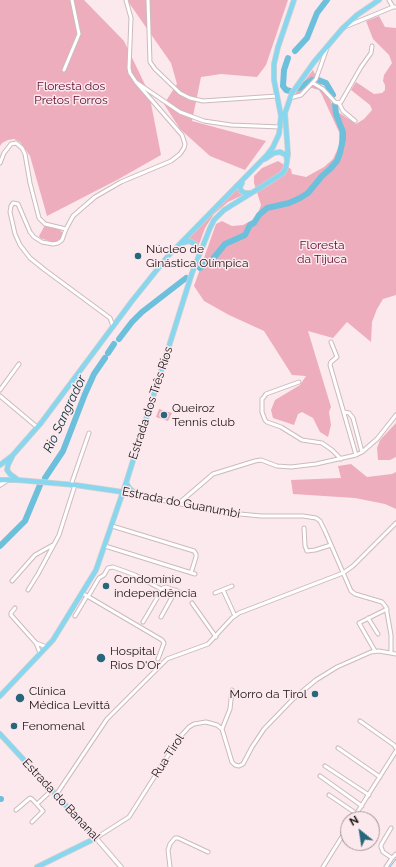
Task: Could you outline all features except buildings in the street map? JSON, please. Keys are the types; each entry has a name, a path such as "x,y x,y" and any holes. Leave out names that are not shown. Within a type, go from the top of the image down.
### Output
{"main road":[{"path":"287,161 288,145 274,76 275,57 294,0"},
{"path":"18,480 7,470 8,463 12,456 37,427 149,279 180,244 267,155 276,141 290,98 328,44 357,15 379,0"},
{"path":"258,164 274,153 280,152 286,155 287,161"},
{"name":"Estrada dos Três Rios","path":"0,696 53,640 96,570 127,481 198,257 214,220 224,210 281,174 284,171 287,161"},
{"path":"243,179 240,189 245,193 250,193"},
{"path":"180,244 187,241 195,244 198,249 198,257"},
{"path":"0,465 12,456"},
{"name":"Estrada do Guanumbi","path":"0,480 18,480 73,485 123,492"},
{"path":"118,506 118,496 115,490 120,488 127,481 130,489 138,495"},
{"name":"Estrada do Bananal","path":"0,734 98,840"},
{"path":"85,844 89,836 87,828"},
{"path":"37,867 90,841 98,840"}],"street":[{"path":"64,70 79,34 72,0"},
{"path":"113,326 110,318 30,258 20,245 15,234 10,212 13,204 18,204 30,232 34,237 42,242 53,244 58,243 62,240 73,216 95,197 121,182 171,162 184,148 185,144 182,135 130,73 131,18 126,0"},
{"path":"148,0 150,62 155,69 180,93 190,98 204,101 278,96"},
{"path":"342,29 394,7 389,0"},
{"path":"290,98 301,95 313,83 318,74 328,44"},
{"path":"339,103 343,100 361,66 371,53 372,46"},
{"path":"136,82 180,112 204,121 224,124 281,127"},
{"path":"313,83 323,89 335,102 339,103 343,111 355,121"},
{"path":"0,163 4,153 11,144 16,143 22,148 25,154 30,183 39,218 45,224 66,229"},
{"path":"110,318 119,318"},
{"path":"331,342 337,357 331,362 330,365 356,455"},
{"path":"0,390 19,364"},
{"path":"299,382 266,394 264,397 262,412 265,420 281,427 302,440 322,443 341,459"},
{"path":"0,396 37,427"},
{"path":"344,412 349,413 353,418 362,452"},
{"path":"178,504 213,474 255,460 261,460 277,466 291,467 341,459 356,455 362,452 385,430 396,415"},
{"path":"28,590 38,574 62,526 89,433"},
{"path":"0,485 6,481"},
{"name":"Estrada do Guanumbi","path":"123,492 219,512 248,515 316,518 320,521 352,592 382,602 386,609"},
{"path":"56,795 107,719 163,663 173,656 208,644 235,616 344,573 396,523"},
{"path":"112,526 194,551 196,557 191,573"},
{"path":"304,528 305,546 307,551 310,552 331,544"},
{"path":"12,581 35,555 53,545"},
{"path":"105,546 195,574"},
{"path":"75,616 99,578 108,568 113,566 135,574 161,589"},
{"path":"96,570 105,573"},
{"path":"215,593 232,586"},
{"path":"143,622 161,589 166,587 188,595"},
{"path":"161,617 176,590"},
{"path":"223,590 235,616"},
{"path":"82,593 162,640 164,643 158,659"},
{"path":"192,603 216,637"},
{"path":"15,608 11,615 36,643 40,654"},
{"path":"375,651 359,623 386,609 391,635 391,653"},
{"path":"368,618 378,634"},
{"path":"36,643 47,647"},
{"path":"232,690 230,709 222,729 232,762 237,766 242,765 245,761 256,739 264,729 307,686 358,656 375,651 396,654"},
{"path":"359,811 396,750 394,745 360,721"},
{"name":"Rua Tirol","path":"98,840 129,817 179,738 189,727 194,724 206,722 217,725 222,729"},
{"path":"338,748 380,777"},
{"path":"325,766 369,795"},
{"path":"320,776 362,806"},
{"path":"38,804 52,790"},
{"path":"329,795 353,811"},
{"path":"16,810 31,798 43,811 32,822"},
{"path":"391,828 381,847 383,852 392,858"},
{"path":"170,867 168,850 170,844 175,838 208,852"},
{"name":"Estrada do Bananal","path":"98,840 121,867"},
{"path":"323,867 340,840"},
{"path":"386,867 396,854"}],"green space":[{"name":"Floresta dos Pretos Forros","path":"0,0 84,0 124,41 149,93 161,155 117,180 47,216 30,156 20,142 14,139 2,143 0,146"},
{"path":"127,0 288,0 266,65 257,77 221,74 201,77 192,121 266,141 245,170 210,156 180,129 164,104 177,84 171,63"},
{"name":"Floresta da Tijuca","path":"379,16 385,27 396,28 396,295 383,299 377,309 372,322 371,342 347,322 333,338 308,331 331,407 329,412 331,425 328,437 320,432 313,418 302,412 298,414 294,425 273,418 271,410 275,400 300,385 306,376 292,375 264,331 229,315 204,301 194,286 216,224 222,221 232,226 243,225 256,218 261,205 254,183 254,176 262,168 278,161 291,169 292,174 306,177 324,167 333,159 339,146 339,132 322,95 319,90 312,88 308,88 300,97 295,93 313,70 335,110 356,124 364,119 372,110 370,105 351,90 356,82 374,94 382,93 385,90 383,81 384,75 392,63 389,55 373,39 366,21"},
{"path":"238,187 239,192 243,195 228,202 214,214 205,228 198,247 191,239 187,239"},
{"path":"45,225 60,230 63,233 60,241 56,243 40,238 39,236"},
{"name":"Queiroz Tennis club","path":"159,409 172,413 168,421 156,417"},
{"path":"396,423 396,457 390,460 378,460 377,448 380,440"},
{"path":"351,464 367,477 392,474 396,472 396,509 385,504 355,498 293,494 291,480 341,478 338,466"}],"waterway":[{"name":"Rio Sangrador","path":"295,51 307,38 317,13 327,0"},
{"name":"Rio Sangrador","path":"288,58 284,70 283,86 286,90 290,91"},
{"name":"Rio Sangrador","path":"316,79 326,83 333,95"},
{"name":"Rio Sangrador","path":"299,88 312,80"},
{"name":"Rio Sangrador","path":"200,268 212,260 225,244 245,235 250,225 254,223 259,215 267,208 289,203 308,193 337,161 343,139 343,132 336,114 335,104"},
{"name":"Rio Sangrador","path":"119,339 142,312 186,278"},
{"name":"Rio Sangrador","path":"108,353 114,344"},
{"name":"Rio Sangrador","path":"45,478 63,451 94,374 105,358"},
{"name":"Rio Sangrador","path":"0,546 25,521 40,485"},
{"path":"390,867 396,859"}],"place":[{"name":"Núcleo de Ginástica Olímpica","path":"138,256"},
{"name":"Queiroz Tennis club","path":"164,415"},
{"name":"Condomínio independência","path":"106,586"},
{"name":"Hospital Rios D'Or","path":"101,658"},
{"name":"Morro da Tirol","path":"315,694"},
{"name":"Clínica Médica Levittá","path":"20,698"},
{"name":"Fenomenal","path":"14,726"}]}
